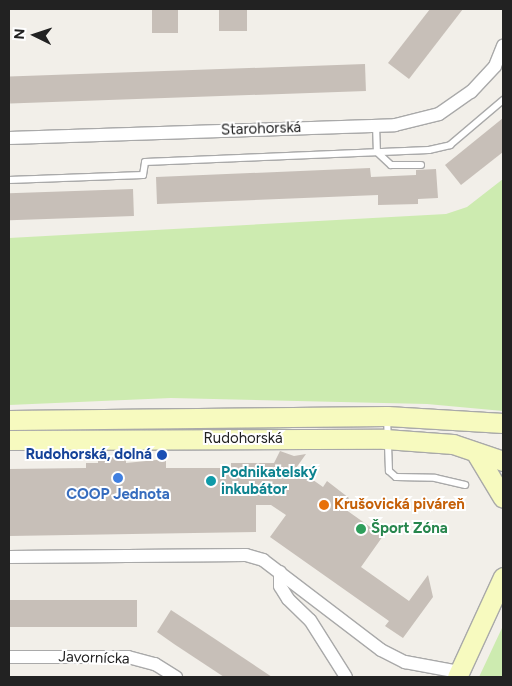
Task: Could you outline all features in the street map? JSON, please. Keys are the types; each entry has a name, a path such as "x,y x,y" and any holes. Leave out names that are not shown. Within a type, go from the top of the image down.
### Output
{"street":[{"name":"Starohorská","path":"9,138 376,125 439,114 471,92 499,68 503,46"},
{"name":"Rudohorská","path":"9,420 387,416 472,424 503,423"},
{"name":"Rudohorská","path":"472,424 503,437"},
{"name":"Rudohorská","path":"9,440 385,439 434,441 503,461"},
{"path":"476,453 503,498"},
{"path":"9,557 224,552 263,560 381,650 405,662 458,675 503,576"},
{"path":"280,572 280,586 288,599 310,620 346,677"},
{"name":"Javornícka","path":"9,657 128,656 155,664 176,677"}],"lane":[{"path":"9,180 143,175 144,162 377,152 450,145 503,100"},
{"path":"376,125 377,152 390,165 421,164"},
{"path":"387,416 385,461 396,477 435,478 465,485"}],"green space":[{"path":"503,179 503,411 427,404 171,398 9,405 9,238 446,214 467,207"},
{"path":"378,425 165,431 165,426"},
{"path":"9,426 154,426 154,431 9,431"},
{"path":"503,624 503,677 479,677 502,628"}],"building":[{"path":"152,9 178,9 178,33 152,33"},
{"path":"219,9 247,9 247,31 219,31"},
{"path":"430,9 463,9 409,79 388,63"},
{"path":"365,64 366,91 10,103 9,76"},
{"path":"503,118 503,152 461,185 445,165"},
{"path":"370,168 371,177 416,175 416,170 436,169 438,198 418,199 418,204 378,205 378,195 157,204 156,177"},
{"path":"133,189 134,216 10,220 9,193"},
{"path":"280,451 294,456 306,454 296,468 323,487 327,481 349,498 342,507 383,536 361,567 409,601 428,575 433,597 403,638 385,626 389,621 270,537 286,515 271,505 256,505 256,532 9,536 9,469 86,468 86,463 98,463 98,457 126,457 126,463 166,459 166,468 231,468 231,463 274,463"},
{"path":"9,600 137,600 137,627 9,627"},
{"path":"171,610 272,677 224,677 174,644 157,632"}],"place":[{"name":"Rudohorská, dolná","path":"162,455"},
{"name":"COOP Jednota","path":"118,478"},
{"name":"Podnikatelský inkubátor","path":"211,481"},
{"name":"Krušovická piváreň","path":"324,505"},
{"name":"Šport Zóna","path":"361,529"}]}
